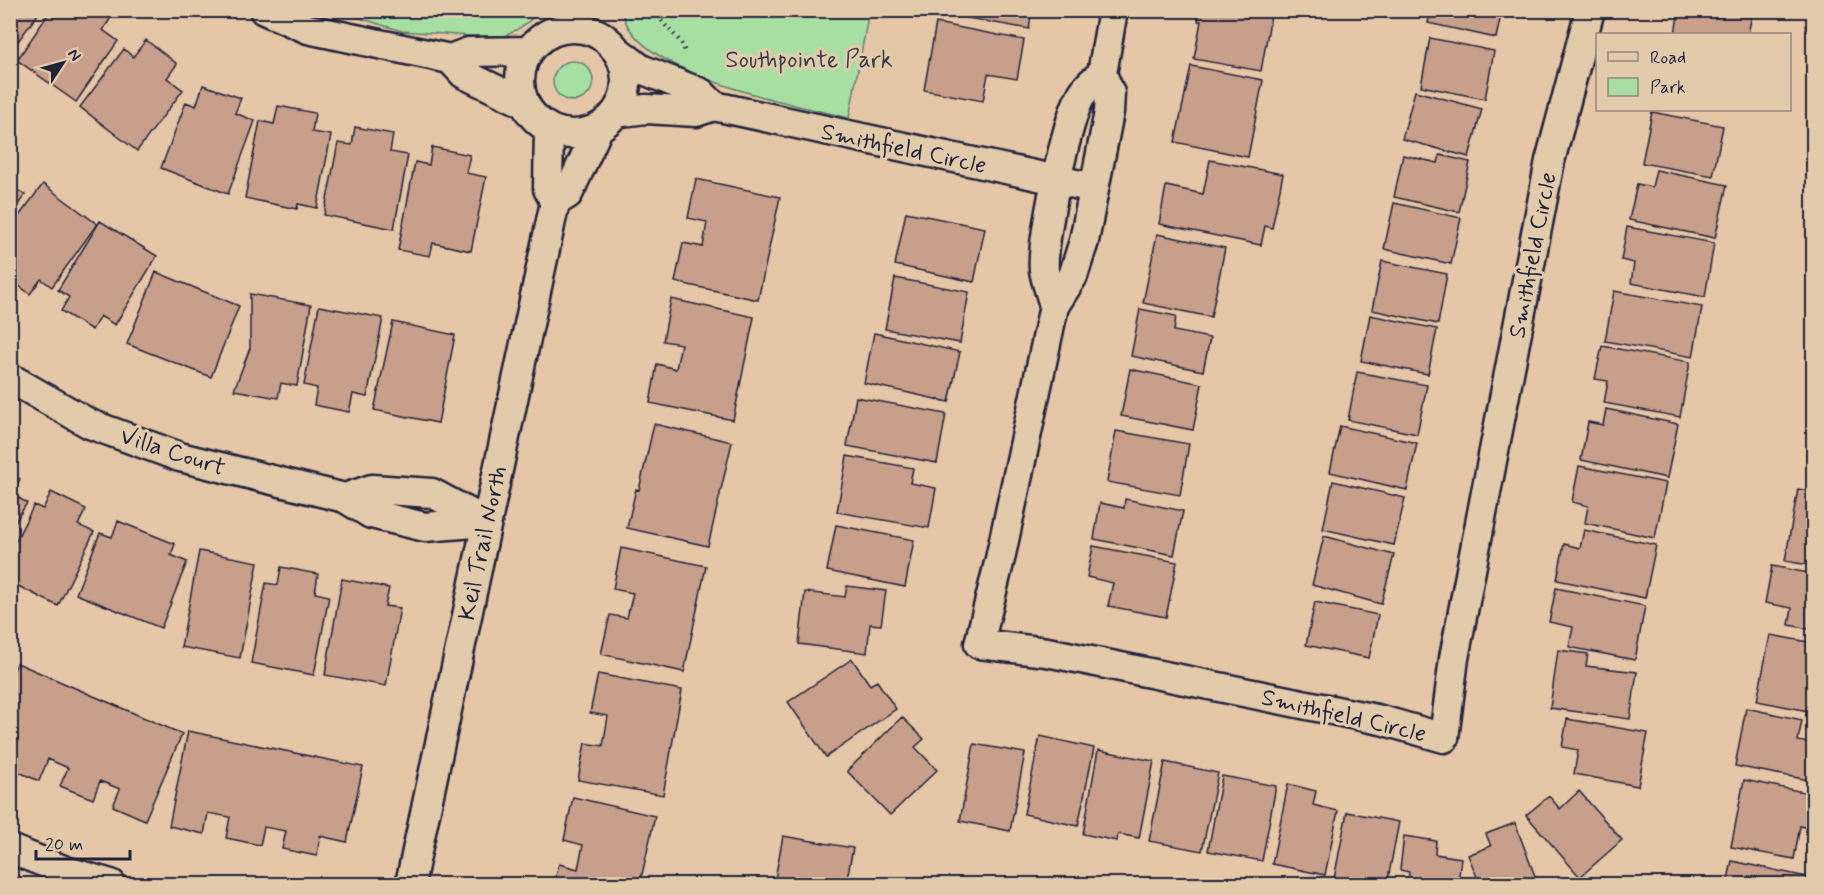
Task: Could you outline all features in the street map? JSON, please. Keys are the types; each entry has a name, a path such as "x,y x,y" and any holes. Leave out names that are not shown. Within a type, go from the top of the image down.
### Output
{"street":[{"path":"264,10 308,29 450,58 469,52 535,44 568,28 603,31 623,64 626,81 623,97 607,120 568,194 555,202 548,189 549,129"},
{"path":"558,10 522,67 520,86 524,103 535,118 549,129 566,134 583,133 607,120"},
{"path":"1054,306 1044,269 1058,180 1069,125 1080,98 1088,85 1102,74 1113,10"},
{"name":"Smithfield Circle","path":"1102,74 1110,93 1109,112 1084,241 1073,276 1054,306 1000,559 978,644 1047,652 1381,720 1444,738 1454,658 1550,161 1590,10"},
{"name":"Smithfield Circle","path":"603,31 641,69 701,93 714,106"},
{"path":"450,58 464,74 524,103"},
{"name":"Smithfield Circle","path":"607,120 646,109 696,112 714,106 1094,188"},
{"name":"Keil Trail North","path":"410,885 555,202"},
{"name":"Villa Court","path":"10,378 90,424 180,457 345,498 371,514 424,527 486,522"},
{"path":"10,849 66,871 111,885"}],"path":[{"path":"656,10 661,23 681,42 685,50 685,58"}],"green space":[{"path":"337,11 539,11 520,28 498,38 402,31"},
{"name":"Southpointe Park","path":"622,11 869,11 849,118 756,95 684,69 655,53 633,33"},
{"path":"573,61 581,62 587,67 592,73 592,89 587,95 581,100 573,101 565,100 559,95 554,89 553,81 554,73 559,67 565,62"}],"building":[{"path":"10,10 41,10 10,52"},
{"path":"51,10 105,10 112,16 103,30 118,41 76,102 17,60"},
{"path":"946,10 1032,10 1029,29 945,14"},
{"path":"1200,10 1272,10 1261,71 1194,59 1201,21 1198,21"},
{"path":"1431,10 1502,10 1496,38 1428,23"},
{"path":"1679,10 1753,10 1748,33 1675,33"},
{"path":"936,23 1024,40 1017,79 988,74 983,101 924,90"},
{"path":"1430,38 1494,51 1485,99 1421,86"},
{"path":"146,40 177,64 167,78 183,90 137,151 80,107 124,49 133,57"},
{"path":"1191,66 1263,80 1248,157 1175,142"},
{"path":"203,85 241,98 235,113 255,121 228,194 161,168 186,102 196,106"},
{"path":"1415,91 1482,109 1469,157 1402,139"},
{"path":"278,106 315,113 312,132 331,135 317,208 298,204 297,209 245,198 260,121 274,124"},
{"path":"1652,112 1723,126 1713,176 1642,163"},
{"path":"355,127 393,134 390,152 408,155 394,229 324,215 338,143 352,145"},
{"path":"432,147 470,155 466,173 486,177 471,251 433,243 430,256 398,250 415,162 429,165"},
{"path":"1403,155 1438,163 1440,155 1470,162 1459,212 1394,197"},
{"path":"1210,160 1283,174 1272,228 1265,226 1261,245 1159,224 1166,186 1203,194"},
{"path":"1656,170 1727,185 1715,238 1629,220 1637,184 1652,187"},
{"path":"696,179 780,197 758,300 675,282 683,243 703,247 707,222 688,218"},
{"path":"43,184 97,224 52,287 41,279 30,294 10,279 10,228"},
{"path":"10,185 25,195 10,216"},
{"path":"1394,203 1461,218 1451,264 1384,249"},
{"path":"906,212 985,228 974,282 895,265"},
{"path":"100,221 157,256 115,325 100,316 92,330 61,311 69,297 58,290"},
{"path":"1627,227 1714,243 1705,297 1631,283 1634,263 1621,260"},
{"path":"1157,234 1225,248 1211,317 1143,303"},
{"path":"1382,261 1447,274 1438,324 1372,310"},
{"path":"156,272 239,306 211,377 127,344"},
{"path":"895,278 969,292 960,343 885,329"},
{"path":"1614,291 1702,307 1693,357 1605,341"},
{"path":"250,294 311,305 297,386 281,383 278,398 234,390 250,348"},
{"path":"671,299 754,317 733,420 650,403 657,364 676,369 681,344 663,341"},
{"path":"319,306 383,318 367,397 353,394 349,412 314,405 317,388 304,385"},
{"path":"1140,309 1176,316 1174,331 1210,338 1203,371 1131,356"},
{"path":"1370,315 1437,329 1428,374 1361,361"},
{"path":"393,322 455,335 438,423 374,410"},
{"path":"874,333 960,352 949,402 864,383"},
{"path":"1602,346 1690,362 1680,417 1604,403 1608,381 1595,379"},
{"path":"1130,369 1202,384 1193,430 1121,416"},
{"path":"1357,372 1427,385 1417,434 1348,420"},
{"path":"856,397 946,414 937,463 847,446"},
{"path":"1606,409 1678,424 1667,478 1581,460 1588,422 1603,425"},
{"path":"654,424 732,442 708,546 627,528 636,489 639,490"},
{"path":"1340,426 1417,443 1407,490 1330,472"},
{"path":"1116,431 1189,444 1180,495 1107,482"},
{"path":"847,456 913,468 910,483 936,488 929,528 837,512"},
{"path":"1579,466 1666,483 1655,538 1585,523 1588,506 1572,502"},
{"path":"10,473 20,479 12,494 27,503 10,530"},
{"path":"1333,481 1405,498 1394,545 1323,529"},
{"path":"1798,489 1814,492 1814,566 1785,561"},
{"path":"51,492 86,509 78,525 94,532 58,606 10,582 10,552 34,505 43,509"},
{"path":"1125,499 1183,511 1174,555 1094,539 1100,503 1124,508"},
{"path":"118,521 175,544 171,555 187,562 161,628 76,594 100,533 112,537"},
{"path":"836,525 914,540 905,587 827,571"},
{"path":"1584,530 1656,545 1645,598 1557,580 1564,544 1580,548"},
{"path":"1324,536 1394,555 1381,604 1312,585"},
{"path":"1093,546 1177,562 1166,617 1108,606 1113,583 1087,577"},
{"path":"621,548 706,566 684,672 601,654 610,615 627,618 633,593 613,589"},
{"path":"199,551 258,562 240,658 181,647"},
{"path":"1772,566 1814,574 1814,630 1789,625 1792,608 1765,603"},
{"path":"281,567 318,574 315,593 329,596 314,675 251,663 266,583 278,585"},
{"path":"342,579 389,588 385,606 400,608 386,686 325,675"},
{"path":"847,586 886,591 881,625 870,624 867,653 799,644 805,592 845,597"},
{"path":"1556,588 1645,606 1635,660 1569,647 1573,627 1549,622"},
{"path":"1315,602 1378,615 1369,658 1306,645"},
{"path":"1770,635 1814,643 1814,712 1757,701"},
{"path":"1558,650 1588,654 1586,666 1637,672 1630,719 1550,708"},
{"path":"852,659 870,685 877,681 896,709 826,757 788,702"},
{"path":"17,663 182,734 145,820 113,806 120,789 100,781 93,799 60,786 68,768 48,759 39,781 10,768 13,751 10,750 10,679"},
{"path":"598,674 682,690 663,795 578,780 585,743 603,746 608,716 590,713"},
{"path":"1746,708 1802,720 1798,741 1814,744 1814,781 1735,766"},
{"path":"902,717 924,739 915,747 937,770 890,815 847,771"},
{"path":"1567,719 1648,733 1638,786 1574,774 1578,750 1562,747"},
{"path":"188,731 363,767 347,842 320,836 317,856 282,849 286,831 264,827 260,845 226,838 230,817 208,813 204,834 169,826"},
{"path":"1040,736 1094,748 1078,826 1024,814"},
{"path":"974,744 1025,753 1010,831 960,821"},
{"path":"1098,750 1154,761 1139,838 1118,834 1117,841 1083,834"},
{"path":"1165,762 1218,773 1202,851 1149,841"},
{"path":"1222,776 1276,786 1262,861 1208,851"},
{"path":"1744,780 1814,794 1814,829 1800,826 1794,859 1731,847"},
{"path":"1288,784 1316,791 1313,805 1338,811 1325,875 1272,864"},
{"path":"1579,791 1622,840 1580,877 1526,815 1549,796 1560,809"},
{"path":"573,797 655,816 640,884 554,884 559,864 578,869 583,845 564,840"},
{"path":"1347,812 1399,822 1387,884 1333,884"},
{"path":"1515,823 1538,884 1480,884 1468,855 1491,846 1486,834"},
{"path":"783,836 853,848 846,884 774,884"},
{"path":"1404,836 1436,841 1435,854 1461,858 1458,884 1408,884 1409,872 1400,870"},
{"path":"1732,861 1807,877 1805,884 1727,884"}]}
